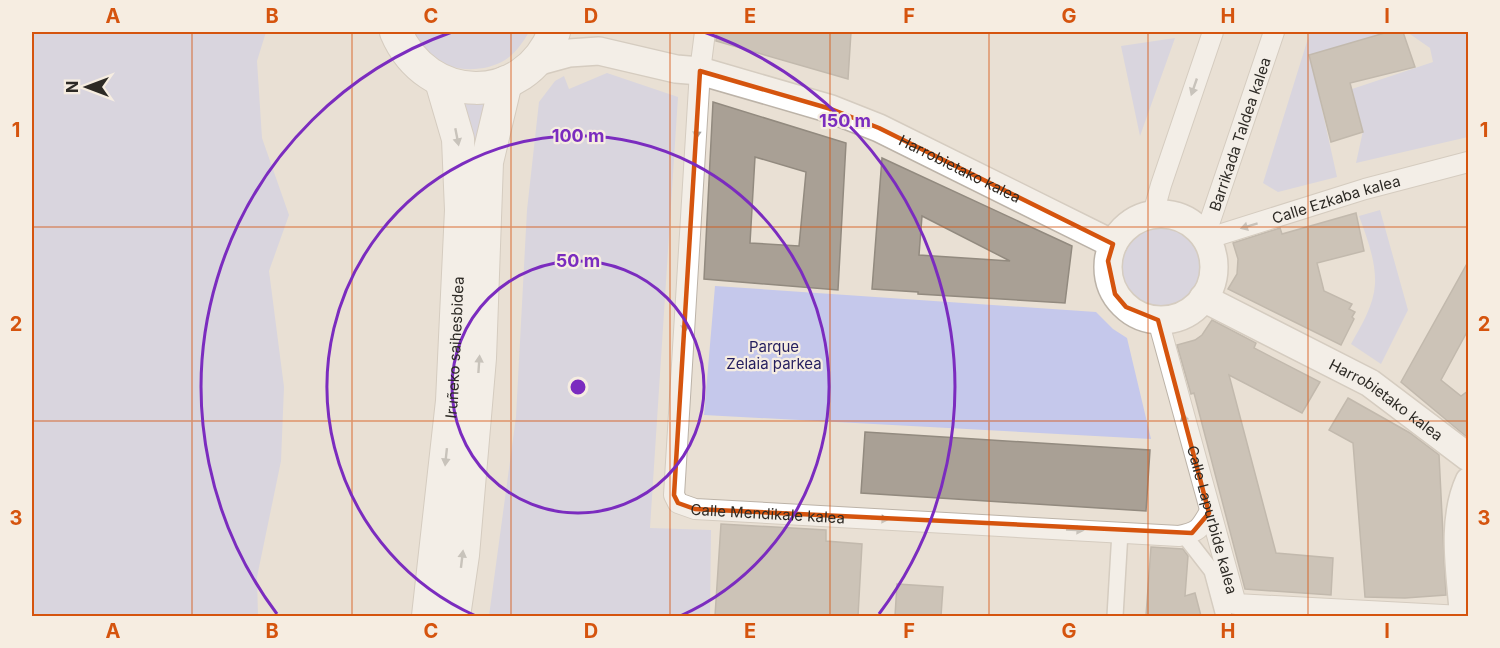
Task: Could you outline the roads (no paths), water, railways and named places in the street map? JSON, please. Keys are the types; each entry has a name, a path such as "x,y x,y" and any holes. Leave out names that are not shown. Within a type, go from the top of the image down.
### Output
{"highway":[{"path":"396,32 403,48 420,67 441,81 462,87 484,87 506,82 522,74 536,62 549,44 554,32"},
{"name":"Iruñeko saihesbidea","path":"428,616 452,401 461,210 458,139 441,81"},
{"name":"Iruñeko saihesbidea","path":"454,616 462,555 480,358 487,162 506,82"}],"main road":[{"name":"Harrobietako kalea","path":"587,32 628,57"},
{"name":"Harrobietako kalea","path":"536,62 569,53 599,51 676,69 700,71 831,109 879,128 1113,244"},
{"path":"1153,214 1170,214 1186,220 1203,235 1212,254 1211,285 1203,298 1191,310 1175,318 1158,320 1141,316 1126,308 1115,294 1108,269 1113,244 1123,230 1137,219 1153,214"},
{"name":"Harrobietako kalea","path":"1203,298 1370,383 1468,457"}],"street":[{"path":"700,71 705,32"},
{"path":"1153,214 1214,32"},
{"name":"Barrikada Taldea kalea","path":"1203,235 1274,32"},
{"name":"Calle Mendikale kalea","path":"700,71 674,495 678,503 695,509 1184,535"},
{"name":"Calle Ezkaba kalea","path":"1203,235 1468,162"},
{"name":"Calle Lapurbide kalea","path":"1158,320 1209,513 1236,604 1462,616 1458,546 1459,509 1468,480"},
{"path":"1209,513 1199,529 1184,535 1212,571 1224,616"},
{"path":"1115,616 1120,532"}],"park label":[{"name":"Parque Zelaia parkea","path":"774,354"}]}
